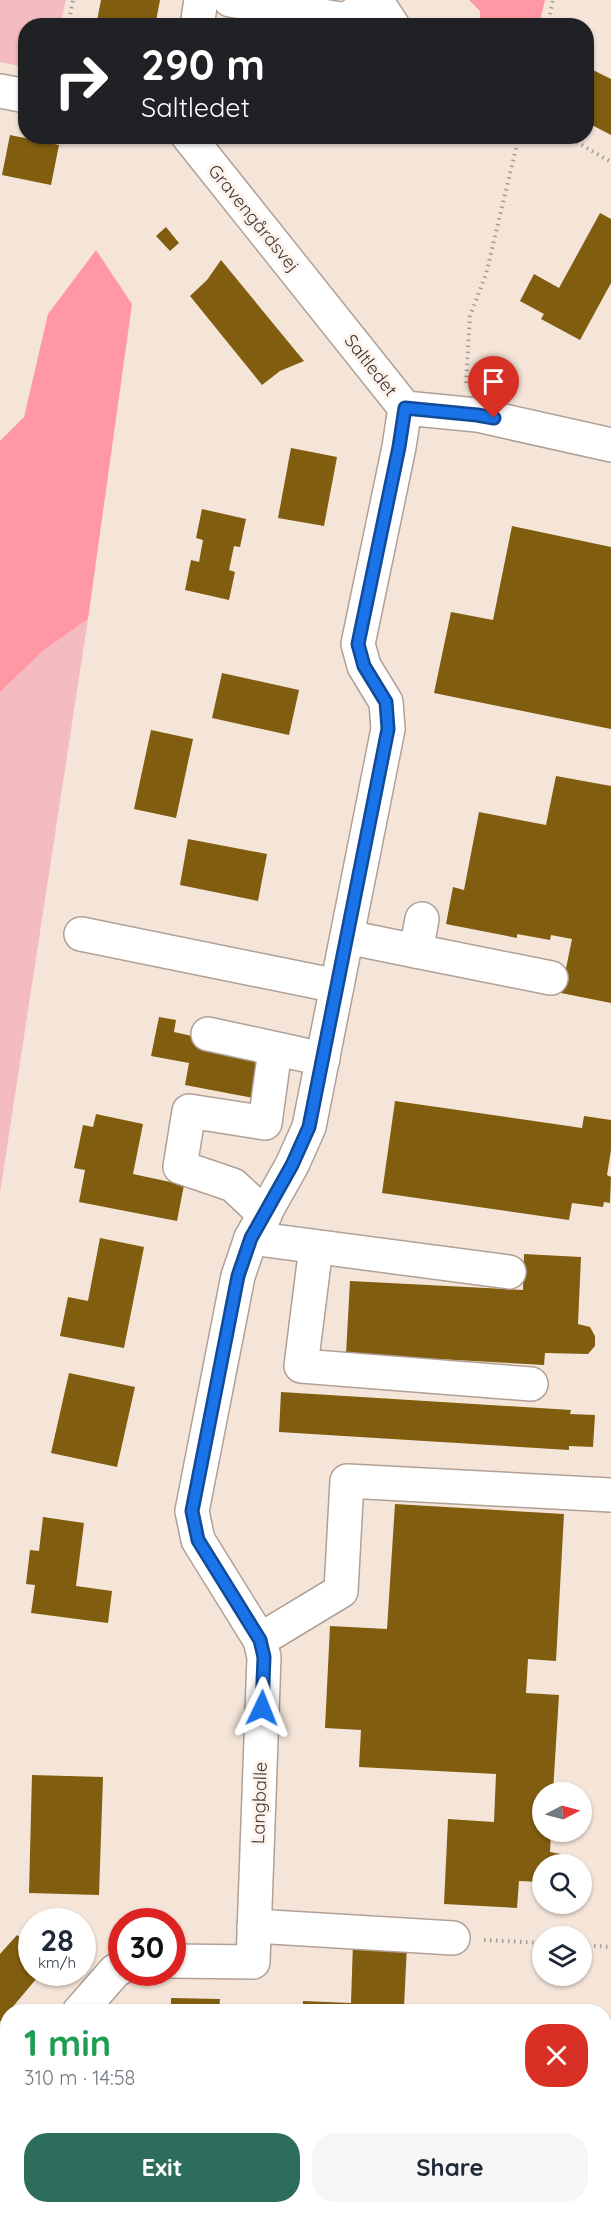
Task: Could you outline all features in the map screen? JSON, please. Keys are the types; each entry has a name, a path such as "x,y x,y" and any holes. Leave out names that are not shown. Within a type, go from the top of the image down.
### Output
{"street":[{"path":"198,18 201,0"},
{"path":"230,0 334,18"},
{"path":"349,18 375,0 387,18"},
{"path":"0,91 18,94"},
{"name":"Gravengårdsvej","path":"194,144 320,299"},
{"name":"Saltledet","path":"320,299 405,408 464,413 611,445"},
{"name":"Langballe","path":"186,1961 253,1962 264,1657 260,1640 198,1540 192,1511 238,1276 258,1227 292,1165 309,1127 388,729 386,702 364,666 358,644 405,408"},
{"path":"416,951 422,919"},
{"path":"81,934 337,986"},
{"path":"347,937 551,978"},
{"path":"208,1034 323,1059"},
{"path":"275,1050 265,1123 189,1111 180,1167 233,1185 258,1227 316,1247 509,1272"},
{"path":"316,1247 302,1366 531,1384"},
{"path":"260,1640 341,1591 347,1481 611,1495"},
{"path":"254,1926 453,1938"},
{"path":"86,2004 108,1979"}],"path":[{"path":"70,18 73,0"},
{"path":"549,18 553,0"},
{"path":"464,413 470,316 486,274 517,144"},
{"path":"580,144 611,162"},
{"path":"453,1938 532,1942"},
{"path":"592,1946 611,1947"}],"shaded area":[{"path":"0,0 66,0 62,18 18,18 18,66 0,62"},
{"path":"469,0 545,0 541,18 480,18 480,11"},
{"path":"96,250 132,304 88,619 43,651 0,692 0,441 24,417 48,314"},
{"path":"88,619 0,1193 0,692 43,651"}],"building":[{"path":"101,0 160,0 157,18 98,18"},
{"path":"594,70 611,79 611,135 594,126"},
{"path":"10,135 18,137 18,144 59,145 51,185 2,175"},
{"path":"600,213 611,219 611,283 580,340 541,319 544,314 520,301 534,274 559,288"},
{"path":"166,227 179,243 170,251 156,236"},
{"path":"221,260 304,361 280,371 262,385 190,296 207,280"},
{"path":"291,448 337,457 324,526 278,518"},
{"path":"202,509 246,519 240,547 234,546 229,570 235,572 229,600 185,590 191,560 199,562 203,540 196,538"},
{"path":"512,526 611,547 611,729 434,693 451,612 493,620"},
{"path":"222,673 299,690 289,735 212,718"},
{"path":"151,730 193,739 176,818 134,809"},
{"path":"556,776 611,786 611,1003 561,993 572,939 551,935 550,940 517,934 517,938 446,924 453,887 464,890 479,812 546,825"},
{"path":"188,839 267,854 258,901 180,885"},
{"path":"159,1017 176,1020 174,1032 268,1053 259,1099 185,1085 189,1063 151,1056"},
{"path":"395,1101 582,1128 584,1116 611,1120 611,1150 607,1175 611,1177 610,1203 604,1202 603,1207 572,1203 569,1220 382,1193"},
{"path":"96,1114 143,1124 133,1174 184,1185 177,1221 79,1202 85,1170 74,1168 83,1125 93,1127"},
{"path":"100,1238 144,1247 124,1348 60,1336 68,1297 88,1301"},
{"path":"524,1254 581,1257 578,1324 590,1327 595,1336 595,1346 588,1354 545,1353 544,1365 346,1354 350,1281 523,1290"},
{"path":"69,1373 135,1387 117,1467 51,1453"},
{"path":"281,1392 571,1410 570,1414 595,1415 593,1447 569,1446 569,1450 279,1432"},
{"path":"395,1504 564,1514 556,1661 528,1659 526,1693 559,1695 554,1782 532,1782 532,1842 550,1842 550,1852 561,1854 532,1854 532,1882 519,1881 517,1908 444,1904 448,1819 494,1822 496,1774 359,1767 361,1730 325,1728 330,1626 387,1629"},
{"path":"43,1517 84,1523 76,1586 112,1591 108,1623 31,1613 35,1585 26,1584 30,1550 39,1551"},
{"path":"32,1775 103,1777 99,1895 29,1893"},
{"path":"17,1935 18,1986 30,1986 15,2004 0,2004 0,1954"},
{"path":"353,1942 407,1945 404,2004 303,2004 303,2001 351,2003"},
{"path":"171,1998 220,1999 220,2004 171,2004"}],"route":[{"path":"262,1708 264,1657 260,1640 198,1540 192,1511 238,1276 251,1238 292,1165 309,1127 388,729 386,702 364,666 358,644 405,408 494,418"}]}
